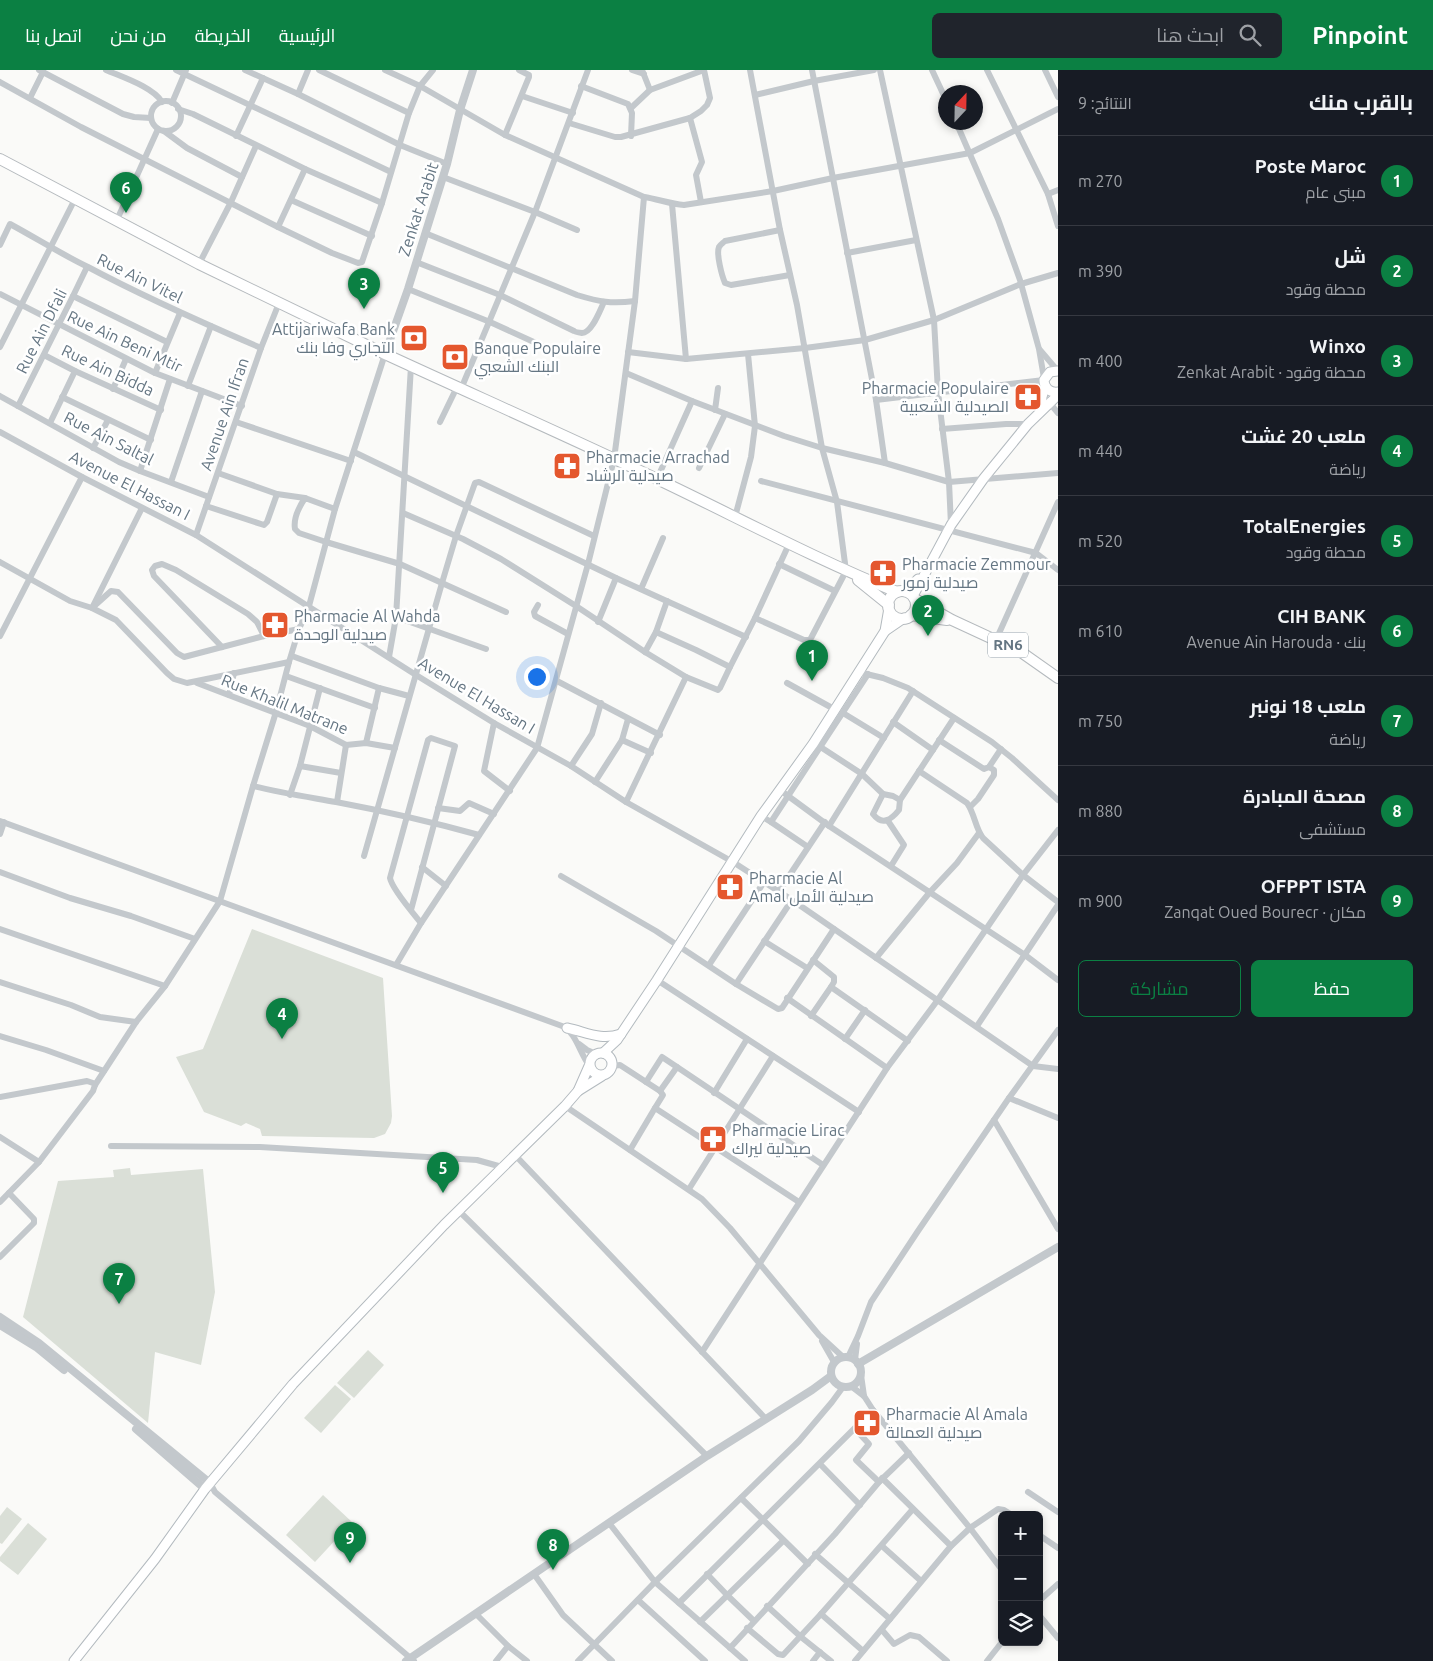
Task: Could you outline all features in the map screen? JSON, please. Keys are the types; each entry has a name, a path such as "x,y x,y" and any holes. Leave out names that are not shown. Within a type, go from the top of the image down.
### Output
{"main road":[{"name":"RN6","path":"0,160 198,264 385,354 614,459 847,572 908,595 952,620 1021,652 1058,678"},
{"path":"1040,410 1045,382 1050,372 1058,371"},
{"path":"74,1661 293,1384 390,1281 565,1106 578,1091 591,1059 619,1037 761,816 817,745 839,711 858,672 884,631 891,597 908,595 925,572 949,528 984,478 1040,410 1051,403 1058,393 1052,392 1045,382"},
{"name":"RN6","path":"847,572 889,606 896,617 908,616 952,620"},
{"path":"884,631 908,616 916,607 908,595"},
{"path":"567,1028 601,1037 619,1037"},
{"path":"578,1091 609,1073 619,1037"},
{"path":"600,1053 609,1056 612,1065"},
{"path":"590,1065 592,1072 602,1076"}],"street":[{"path":"106,70 150,90 159,96 162,102"},
{"path":"176,70 185,72 250,106 391,172"},
{"path":"245,70 400,145 447,164"},
{"path":"298,94 308,70"},
{"path":"319,70 408,113"},
{"path":"384,70 399,73 505,135 556,158 644,197 684,205 773,191 970,153 1058,109"},
{"path":"0,82 81,127 278,227 332,253 360,263 364,259 372,236 408,113 420,86 432,70"},
{"name":"Zenkat Arabit","path":"385,354 408,289 447,164 472,70"},
{"path":"505,135 529,75 519,70"},
{"path":"440,422 459,388 490,322 556,158 588,70"},
{"path":"632,70 643,72 650,90"},
{"path":"569,123 615,137 632,136 690,118 707,105 710,98 704,70 650,90 631,108"},
{"path":"750,70 780,230 805,348 822,448 837,502 847,572 810,640 804,640 755,618"},
{"path":"812,70 865,340 885,463"},
{"path":"755,94 874,70"},
{"path":"880,70 934,320 938,392 949,482 949,528"},
{"path":"932,70 939,85"},
{"path":"988,70 1048,194 1058,226"},
{"path":"1045,70 1058,97"},
{"path":"30,98 41,71 123,114 151,118"},
{"path":"172,103 185,72"},
{"path":"236,136 263,78"},
{"path":"581,86 628,104 631,108 632,136"},
{"path":"522,96 572,113"},
{"path":"161,130 170,131 180,122 178,109 172,103 162,102 155,106 151,111 153,124 161,130 187,148 242,177"},
{"path":"178,109 193,114 256,146 382,203"},
{"path":"690,118 702,162 696,175 701,202"},
{"path":"116,222 144,158 161,130"},
{"path":"876,400 1045,382 1039,349 1021,284 998,219 960,130"},
{"path":"198,264 231,202 256,146"},
{"path":"278,227 305,169"},
{"path":"443,177 577,230"},
{"path":"1048,194 1058,190"},
{"path":"396,965 421,923 537,748 588,564 614,459 635,301 644,197"},
{"path":"0,347 75,199"},
{"path":"291,200 372,236"},
{"path":"672,204 686,359"},
{"name":"Rue Ain Vitel","path":"0,245 10,224 87,267 180,313 262,348"},
{"path":"780,230 725,241 719,248 718,254 725,283 731,285 790,275"},
{"path":"425,233 577,295 613,303 635,301"},
{"path":"847,253 916,240"},
{"path":"416,262 500,295 574,332 582,334 591,327 604,302"},
{"name":"Rue Ain Dfali","path":"18,406 87,267"},
{"path":"628,352 686,359 805,348 865,340 934,320 1021,284 1058,273"},
{"path":"408,289 490,322 547,348"},
{"name":"Rue Ain Beni Mtir","path":"0,294 126,360 242,406"},
{"path":"73,296 167,342"},
{"name":"Avenue Ain Ifran","path":"196,535 279,303"},
{"path":"155,373 180,313"},
{"path":"188,386 210,326"},
{"path":"1039,349 1058,371"},
{"path":"0,1202 39,1162 93,1091 136,1022 165,986 220,901 299,629 309,606 326,542 385,354"},
{"path":"735,517 751,457 755,426 748,354"},
{"name":"Rue Ain Bidda","path":"44,355 161,410"},
{"path":"113,389 126,360"},
{"path":"389,657 396,617 406,478 411,366"},
{"path":"50,423 75,371"},
{"path":"626,373 755,426 822,448 885,463 949,482 1058,473"},
{"path":"140,471 170,379"},
{"path":"715,410 718,388"},
{"path":"171,482 202,391"},
{"name":"Rue Ain Saltal","path":"0,396 93,448 140,471 209,497"},
{"path":"62,397 151,440"},
{"path":"1042,397 1051,403 1058,413"},
{"path":"656,479 692,401"},
{"path":"699,468 725,414"},
{"path":"93,448 108,420"},
{"path":"236,422 351,461"},
{"path":"942,429 1028,424"},
{"name":"Avenue El Hassan I","path":"0,432 82,477 196,535 494,723 571,766 626,802 733,862 834,928 1033,1066"},
{"path":"354,452 616,578 746,637"},
{"path":"218,472 277,494 305,498 336,509"},
{"path":"0,636 82,477"},
{"path":"761,481 837,502 949,528 1036,553 1058,570"},
{"path":"364,856 442,583 474,484 477,482 594,536"},
{"path":"206,506 264,525 267,522 277,494"},
{"path":"305,498 294,522 295,530 299,533 400,564 506,612"},
{"path":"996,640 1058,502"},
{"path":"92,608 142,508"},
{"path":"403,513 456,536 501,559 686,677 718,690 746,637 789,544"},
{"path":"641,589 663,538"},
{"name":"Rue Khalil Matrane","path":"0,562 70,601 92,608 116,620 174,679 187,683 196,682 276,712 310,726 346,745 366,743 395,748"},
{"path":"222,648 154,576 152,570 155,566 162,564 176,570 248,614 257,622 264,636"},
{"path":"779,564 835,591"},
{"path":"598,622 616,578"},
{"path":"92,608 111,591 118,592 180,656 188,657 264,636 299,629"},
{"path":"645,652 656,632 667,601"},
{"path":"538,605 534,612 535,616 568,634"},
{"path":"396,617 486,649"},
{"path":"656,632 730,667"},
{"path":"196,682 290,659 410,696"},
{"path":"858,672 883,678 913,691 1001,749 1058,800"},
{"path":"229,694 234,673"},
{"path":"839,711 868,674"},
{"path":"286,676 375,708"},
{"path":"626,802 660,735 686,677"},
{"path":"556,681 660,735"},
{"path":"788,684 884,738"},
{"path":"290,795 300,766 320,688"},
{"path":"366,743 379,688"},
{"path":"779,892 808,847 827,824 862,774 913,691"},
{"path":"571,766 592,734 601,704"},
{"path":"883,794 873,814 883,821 888,821 899,810 900,800 954,718"},
{"path":"595,782 622,740 628,719"},
{"path":"893,722 933,750"},
{"path":"494,723 484,772 510,791"},
{"path":"411,910 455,746 431,738 428,740 390,878 392,884 411,910 421,923"},
{"path":"622,740 651,753"},
{"path":"939,740 984,769 989,767 1001,749"},
{"path":"337,802 346,745"},
{"path":"771,822 817,745 862,774 883,794 900,800"},
{"path":"300,766 341,773"},
{"path":"970,807 978,800 994,775 994,770 989,767"},
{"path":"919,771 967,803 979,833 1023,875 1058,903 976,1026"},
{"path":"253,786 290,795 337,802 434,822 479,835"},
{"path":"780,790 787,797 827,824 1025,954 1058,980"},
{"path":"438,808 460,811 469,803 494,814"},
{"path":"761,816 808,847"},
{"path":"0,834 2,821 567,1028 578,1044 583,1058 590,1065"},
{"path":"888,821 904,845 892,866"},
{"path":"702,1352 887,1068 937,1001 1023,875 1058,830"},
{"path":"876,958 930,892 957,863 979,833"},
{"path":"422,867 446,886"},
{"path":"0,872 62,895 131,916 195,939"},
{"path":"561,876 679,946 778,1009 782,1008 834,928"},
{"path":"709,965 764,882"},
{"path":"736,984 792,900"},
{"path":"0,929 165,986"},
{"path":"764,941 807,968"},
{"path":"811,1016 834,982 834,976 812,960"},
{"path":"657,980 859,1112"},
{"path":"0,982 71,1005 100,1017 136,1022"},
{"path":"831,986 908,1041"},
{"path":"787,998 887,1068"},
{"path":"845,1038 865,1010"},
{"path":"578,1661 799,1441 847,1386 857,1382 854,1364 858,1336 871,1302 918,1230 1058,1030"},
{"path":"0,1036 104,1071"},
{"path":"714,1093 747,1039"},
{"path":"578,1044 587,1050 600,1053"},
{"path":"689,1189 773,1056"},
{"path":"646,1082 662,1057 824,1165"},
{"path":"612,1065 620,1065 660,1091 663,1095 630,1150"},
{"path":"1033,1066 1058,1069"},
{"path":"660,1091 677,1067"},
{"path":"0,1097 88,1081 95,1085"},
{"path":"1009,1098 1058,1118"},
{"path":"565,1106 689,1189 715,1211 819,1335 854,1364 864,1396 874,1410 998,1565"},
{"path":"655,1108 799,1202"},
{"path":"994,1120 1058,1229"},
{"path":"0,1137 39,1162"},
{"path":"111,1146 270,1148 477,1160 502,1167"},
{"path":"515,1155 765,1418"},
{"path":"0,1257 34,1223 34,1218 9,1193"},
{"path":"459,1211 707,1456"},
{"path":"834,1362 854,1364 1058,1247"},
{"path":"0,1317 40,1343 411,1660 707,1456 765,1418 832,1379"},
{"path":"0,1325 36,1347 210,1488"},
{"path":"819,1335 834,1362"},
{"path":"832,1379 831,1369 834,1362"},
{"path":"832,1379 864,1396"},
{"path":"679,1603 874,1410"},
{"path":"855,1429 869,1444 856,1460 913,1509 951,1546"},
{"path":"730,1648 808,1564 880,1480 909,1453"},
{"path":"820,1464 860,1505"},
{"path":"1028,1492 1058,1512"},
{"path":"741,1498 808,1564"},
{"path":"747,1628 780,1655 783,1655 913,1509"},
{"path":"855,1661 951,1546 970,1528 998,1509 1006,1511"},
{"path":"609,1523 656,1582 742,1660"},
{"path":"1043,1538 1058,1548"},
{"path":"700,1622 783,1541"},
{"path":"882,1546 921,1581"},
{"path":"815,1554 890,1619"},
{"path":"534,1574 563,1615 612,1661"},
{"path":"707,1574 754,1621"},
{"path":"1043,1597 1058,1584"},
{"path":"638,1600 705,1661"},
{"path":"768,1606 831,1661"},
{"path":"476,1614 508,1646 527,1661"},
{"path":"821,1614 863,1651"},
{"path":"1043,1620 1058,1638"},
{"path":"882,1630 894,1644 910,1635 920,1637 946,1661"},
{"path":"496,1661 508,1646"},
{"path":"987,1661 999,1646"},
{"path":"813,1661 820,1652"}],"shaded area":[{"path":"252,929 383,978 392,1116 391,1123 385,1134 374,1138 262,1136 260,1129 246,1123 241,1126 204,1112 176,1057 203,1049"},
{"path":"130,1168 131,1175 203,1169 215,1292 201,1365 155,1352 148,1423 23,1317 58,1181 114,1177 113,1170"},
{"path":"368,1350 384,1365 354,1398 337,1383"},
{"path":"335,1385 351,1399 321,1433 304,1418"},
{"path":"323,1495 352,1522 315,1562 286,1535"},
{"path":"7,1507 22,1519 2,1544 0,1543 0,1516"},
{"path":"28,1523 47,1539 18,1575 0,1561 0,1557"}],"place":[{"name":"CIH BANK","path":"126,213"},
{"name":"Winxo","path":"364,309"},
{"name":"Attijariwafa Bank التجاري وفا بنك","path":"414,338"},
{"name":"Banque Populaire البنك الشعبي","path":"455,357"},
{"name":"Pharmacie Populaire الصيدلية الشعبية","path":"1028,397"},
{"name":"Pharmacie Arrachad صيدلية الرشاد","path":"567,466"},
{"name":"Pharmacie Zemmour صيدلية زمور","path":"883,573"},
{"name":"Pharmacie Al Wahda صيدلية الوحدة","path":"275,625"},
{"name":"شل","path":"928,636"},
{"name":"Poste Maroc","path":"812,681"},
{"name":"Pharmacie Al Amal صيدلية الأمل","path":"730,887"},
{"name":"ملعب 20 غشت","path":"282,1039"},
{"name":"Pharmacie Lirac صيدلية ليراك","path":"713,1139"},
{"name":"TotalEnergies","path":"443,1193"},
{"name":"ملعب 18 نونبر","path":"119,1304"},
{"name":"Pharmacie Al Amala صيدلية العمالة","path":"867,1423"},
{"name":"OFPPT ISTA","path":"350,1563"},
{"name":"مصحة المبادرة","path":"553,1570"}]}
